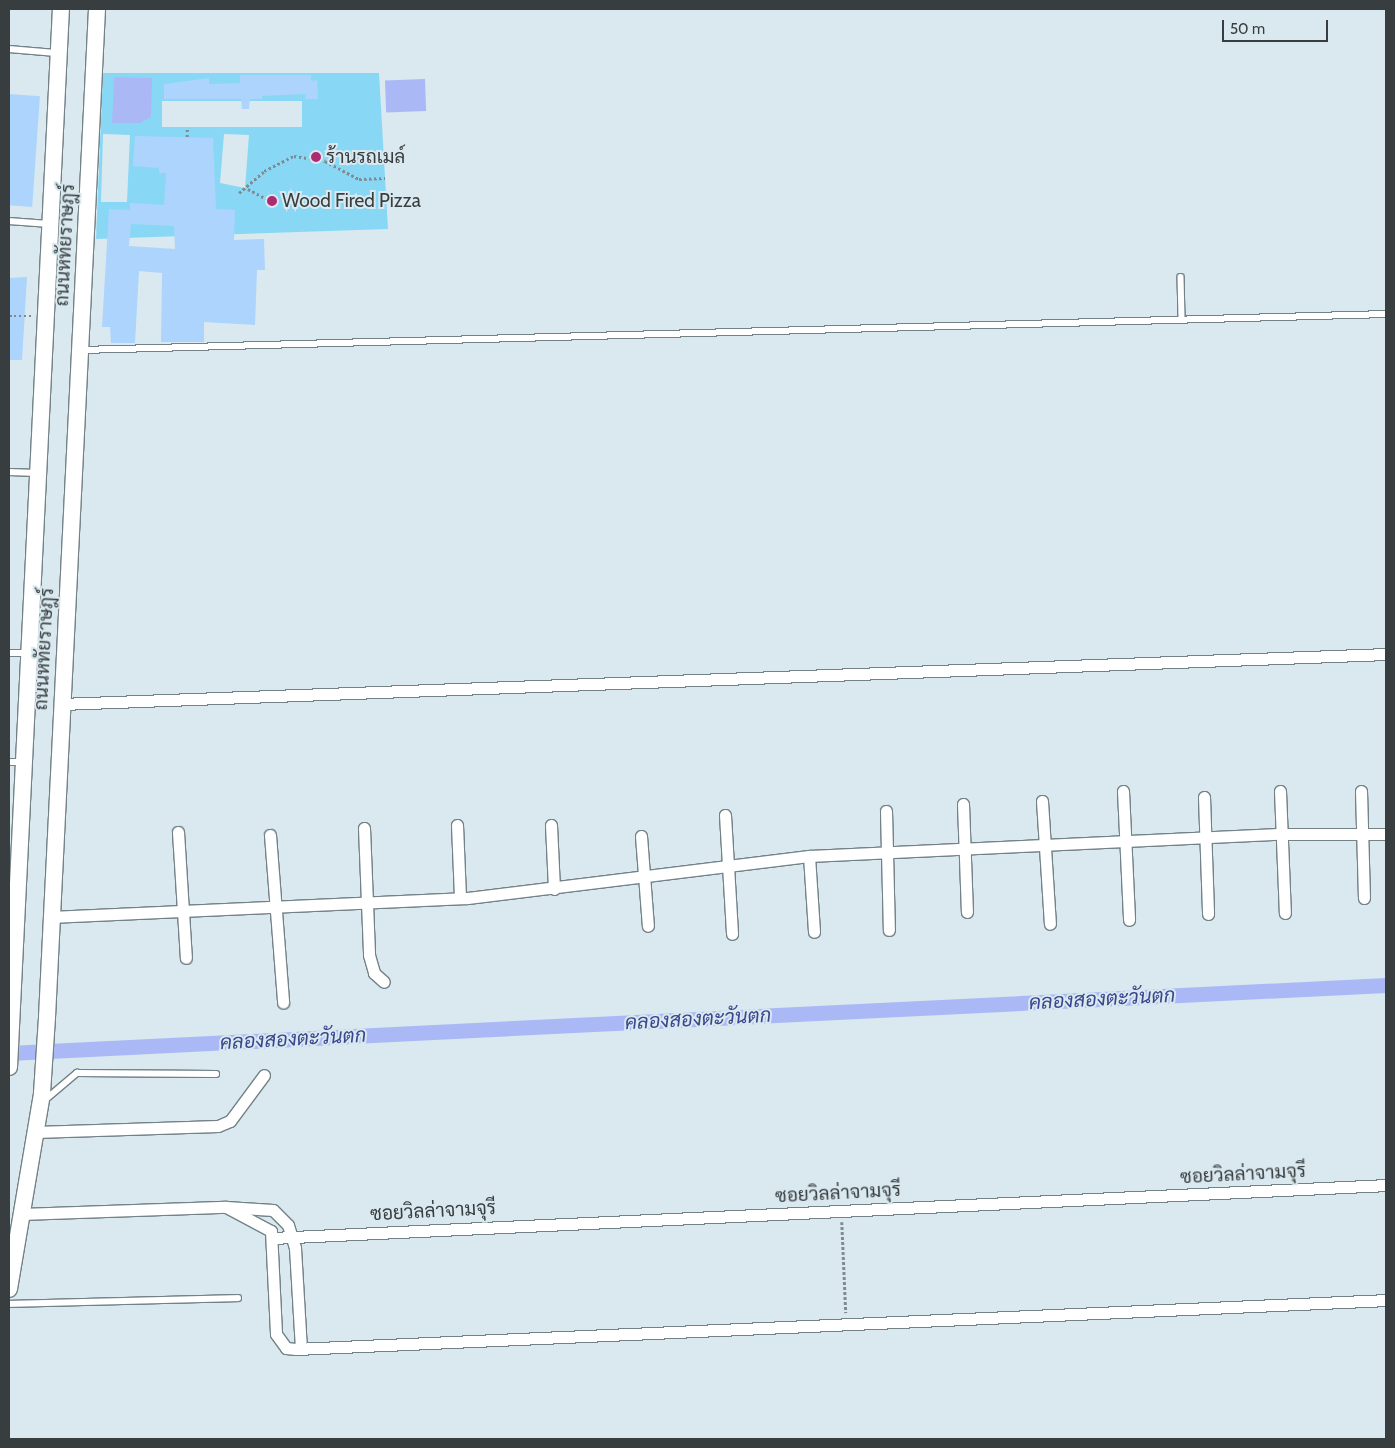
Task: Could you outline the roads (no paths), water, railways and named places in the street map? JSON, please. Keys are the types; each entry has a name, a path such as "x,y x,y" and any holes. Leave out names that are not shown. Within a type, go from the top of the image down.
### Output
{"main road":[{"name":"ถนนหทัยราษฎร์","path":"9,1067 13,1018 16,762 29,653 61,9"},
{"name":"ถนนหทัยราษฎร์","path":"9,1290 41,1099 47,1017 50,917 98,9"}],"street":[{"path":"61,704 1386,654"},
{"path":"1123,791 1129,920"},
{"path":"1280,791 1285,913"},
{"path":"1360,791 1364,898"},
{"path":"1204,797 1208,914"},
{"path":"1042,801 1050,924"},
{"path":"963,804 967,912"},
{"path":"886,811 889,930"},
{"path":"725,814 732,934"},
{"path":"457,825 460,898"},
{"path":"551,825 554,889"},
{"path":"364,828 369,955 374,973 384,982"},
{"path":"178,832 186,958"},
{"path":"50,917 460,898 554,889 728,864 809,856 1046,848 1283,834 1386,834"},
{"path":"270,835 274,907 283,1002"},
{"path":"641,836 648,926"},
{"path":"809,856 814,932"},
{"path":"35,1132 218,1126 230,1122 264,1076"},
{"name":"ซอยวิลล่าจามจุรี","path":"272,1238 1386,1185"},
{"path":"21,1214 226,1207 273,1210 288,1225 291,1237 301,1349"},
{"path":"226,1207 267,1226 272,1238 276,1334 286,1348 301,1349 1386,1300"}],"lane":[{"path":"9,49 58,53"},
{"path":"9,221 49,224"},
{"path":"1181,277 1182,319"},
{"path":"80,350 1386,314"},
{"path":"9,472 37,473"},
{"path":"9,653 29,653"},
{"path":"41,1099 77,1073 216,1074"},
{"path":"9,1304 238,1298"}],"waterway":[{"name":"คลองสองตะวันตก","path":"9,1053 1386,985"}],"place":[{"name":"ร้านรถเมล์","path":"316,157"},
{"name":"Wood Fired Pizza","path":"272,201"}]}
